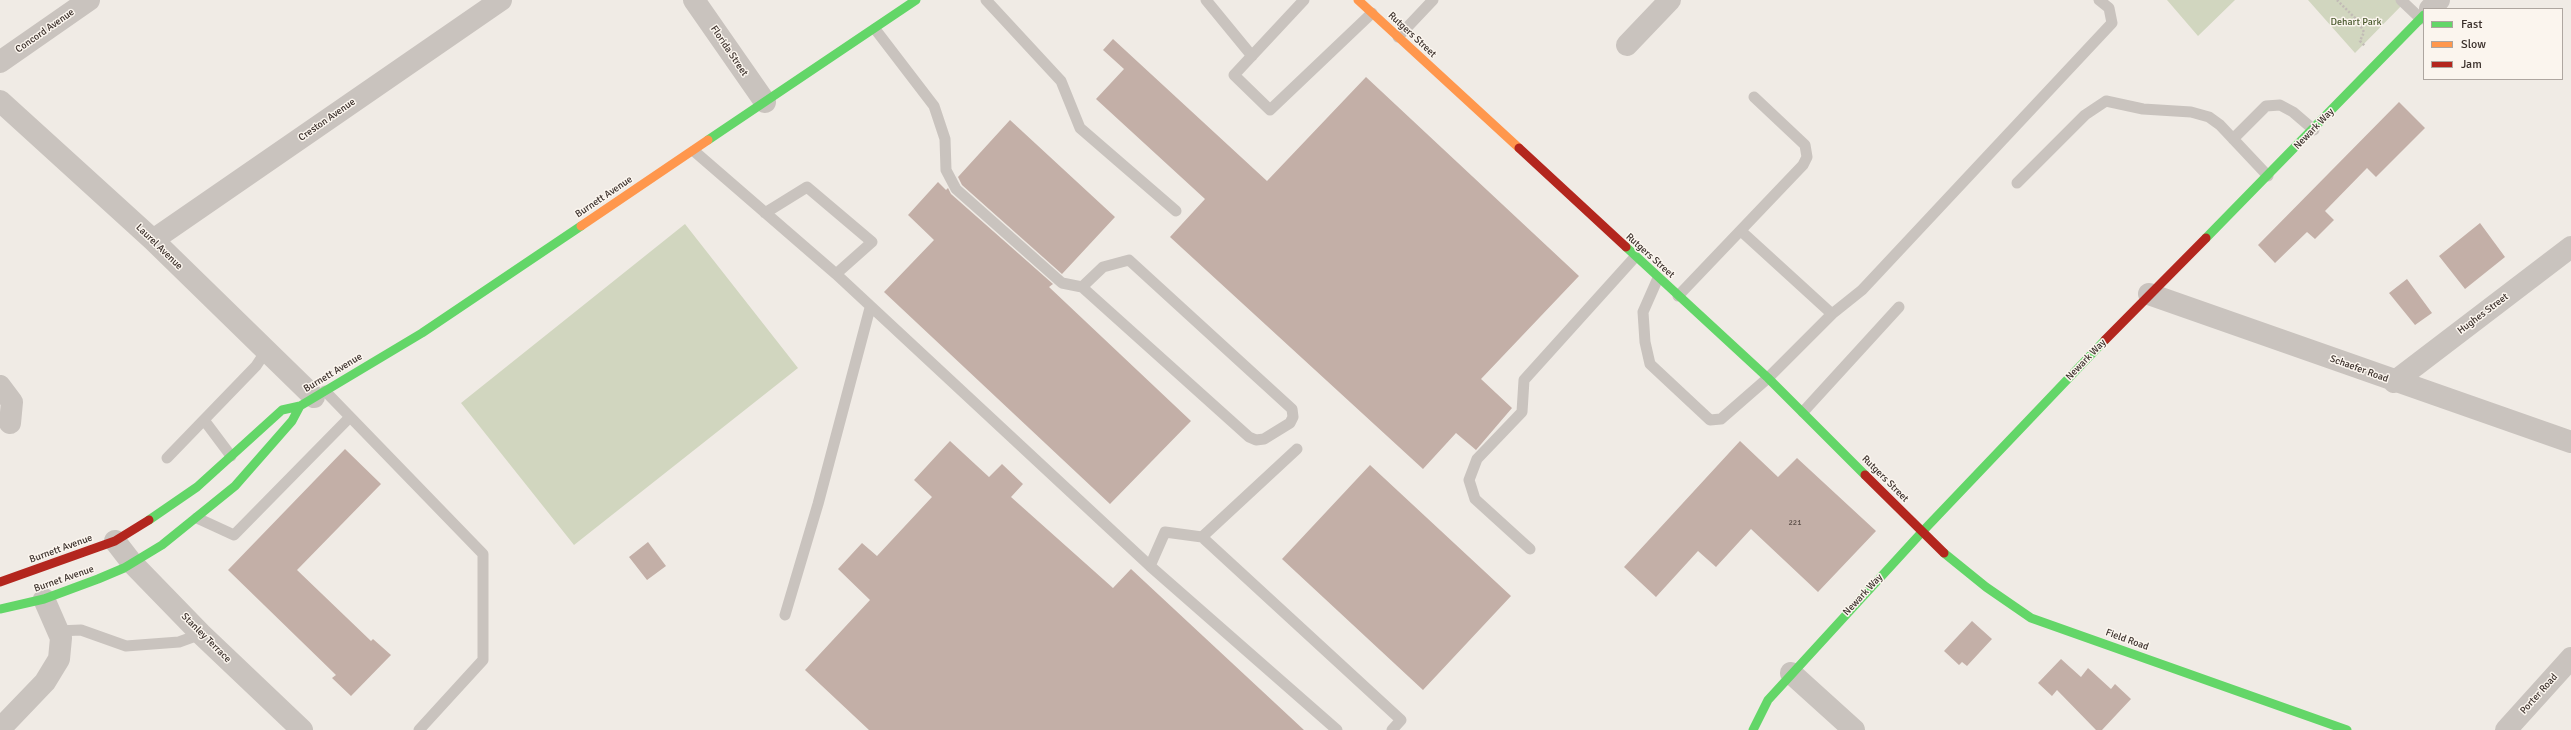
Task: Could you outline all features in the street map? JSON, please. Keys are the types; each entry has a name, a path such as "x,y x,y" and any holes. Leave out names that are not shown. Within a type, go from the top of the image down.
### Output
{"street":[{"name":"Concord Avenue","path":"0,62 89,0"},
{"name":"Creston Avenue","path":"153,240 501,0"},
{"name":"Florida Street","path":"694,0 765,102"},
{"name":"Burnett Avenue","path":"0,582 116,541 197,487 282,410 313,398 422,333 916,0"},
{"name":"Rutgers Street","path":"1358,0 1768,378 1922,532"},
{"path":"1627,45 1670,0"},
{"name":"Newark Way","path":"2431,8 2439,0"},
{"name":"Newark Way","path":"1753,730 1759,714 1768,700 1791,673 1922,532 2149,294 2314,130 2423,16"},
{"name":"Laurel Avenue","path":"0,101 153,240 313,398"},
{"name":"Hughes Street","path":"2394,382 2571,247"},
{"name":"Schaefer Road","path":"2149,294 2394,382 2571,442"},
{"path":"0,386 12,402 10,423"},
{"name":"Burnett Avenue","path":"132,563 162,545 235,486 313,398"},
{"name":"Field Road","path":"1922,532 1934,546 1986,587 2032,618 2347,730"},
{"name":"Stanley Terrace","path":"116,541 132,563 201,634 302,730"},
{"name":"Burnet Avenue","path":"0,609 44,599 98,579 132,563"},
{"path":"0,729 45,682 56,667 61,650 58,631 44,599"},
{"name":"Porter Road","path":"2506,730 2571,658"},
{"path":"1791,673 1854,730"}],"lane":[{"path":"986,0 1062,81 1080,128 1176,211"},
{"path":"1206,0 1252,56"},
{"path":"1304,0 1234,76 1270,110 1372,13"},
{"path":"1398,37 1433,0"},
{"path":"1658,278 1643,312 1645,342 1650,364 1710,420 1721,419 1768,378 1832,314 1862,290 2112,23 2109,8 2099,0"},
{"path":"2401,0 2423,13"},
{"path":"875,29 934,106 945,139 946,170 956,189 1062,283 1082,287 1249,436 1256,440 1264,439 1290,423 1293,417 1292,409 1129,260 1103,266 1082,287"},
{"path":"1678,296 1803,165 1807,157 1805,145 1754,97"},
{"path":"2017,183 2085,115 2106,101 2143,109 2191,112 2209,117 2233,139 2268,176"},
{"path":"2233,139 2266,106 2280,105 2293,112 2314,130"},
{"path":"694,151 836,274 870,308 1150,566 1337,730"},
{"path":"765,213 807,187 872,242 836,274"},
{"path":"1741,231 1832,314"},
{"path":"1530,549 1475,499 1470,480 1474,466 1477,459 1522,412 1524,380 1635,257"},
{"path":"1803,412 1900,307"},
{"path":"785,615 818,504 870,308"},
{"path":"167,458 256,366 266,351"},
{"path":"313,398 350,417 483,554 483,660 419,730"},
{"path":"197,518 234,535 350,417"},
{"path":"204,420 231,456"},
{"path":"1202,537 1297,449"},
{"path":"1150,566 1165,532 1202,537 1401,720 1392,730"},
{"path":"58,631 81,630 126,646 179,642 201,634"}],"path":[{"path":"2337,0 2357,20 2364,32 2360,41 2365,46"}],"green space":[{"path":"2167,0 2235,0 2198,36"},
{"name":"Dehart Park","path":"2308,0 2407,0 2355,53"},
{"path":"685,224 798,368 574,545 461,403"}],"building":[{"path":"1113,39 1267,181 1366,77 1579,276 1481,379 1512,408 1476,450 1456,433 1423,469 1170,237 1205,199 1096,99 1124,69 1103,50"},
{"path":"2399,102 2425,128 2376,177 2367,168 2325,211 2334,220 2315,239 2307,232 2275,263 2258,245"},
{"path":"1010,120 1115,217 1062,274 962,185 958,177"},
{"path":"938,182 946,190 948,188 951,194 1053,284 1049,287 1191,421 1110,504 884,292 934,240 908,215"},
{"path":"2480,223 2505,257 2465,289 2439,256"},
{"path":"2407,279 2432,313 2415,325 2389,293"},
{"path":"950,441 989,477 1002,464 1023,484 1011,497 1113,588 1131,569 1304,730 869,730 805,670 870,600 838,569 862,543 877,556 932,497 914,480"},
{"path":"1740,441 1778,477 1797,458 1876,531 1818,592 1751,529 1716,567 1698,551 1656,597 1624,567"},
{"path":"345,449 381,484 297,570 371,641 373,639 391,655 351,696 332,678 336,675 228,570"},
{"path":"1370,465 1511,596 1423,690 1282,559"},
{"path":"648,542 666,566 647,580 629,557"},
{"path":"1972,621 1992,639 1967,666 1962,662 1959,665 1944,651"},
{"path":"2061,659 2081,677 2088,668 2111,689 2115,684 2131,699 2102,730 2096,730 2057,690 2052,696 2038,683"}],"traffic: fast":[{"path":"708,140 916,0"},
{"path":"2206,238 2423,16"},
{"path":"149,520 197,487 282,410 300,406 422,333 581,226"},
{"path":"1626,247 1768,378 1865,475"},
{"path":"1753,730 1768,700 1922,532 2105,340"},
{"path":"0,609 44,599 98,579 124,568 162,545 235,486 292,421 300,406"},
{"path":"1944,553 1986,587 2031,618 2347,730"}],"traffic: slow":[{"path":"1358,0 1519,148"},
{"path":"581,226 708,140"}],"traffic: jam":[{"path":"1519,148 1626,247"},
{"path":"2105,340 2206,238"},
{"path":"1865,475 1944,553"},
{"path":"0,582 115,541 149,520"}]}
